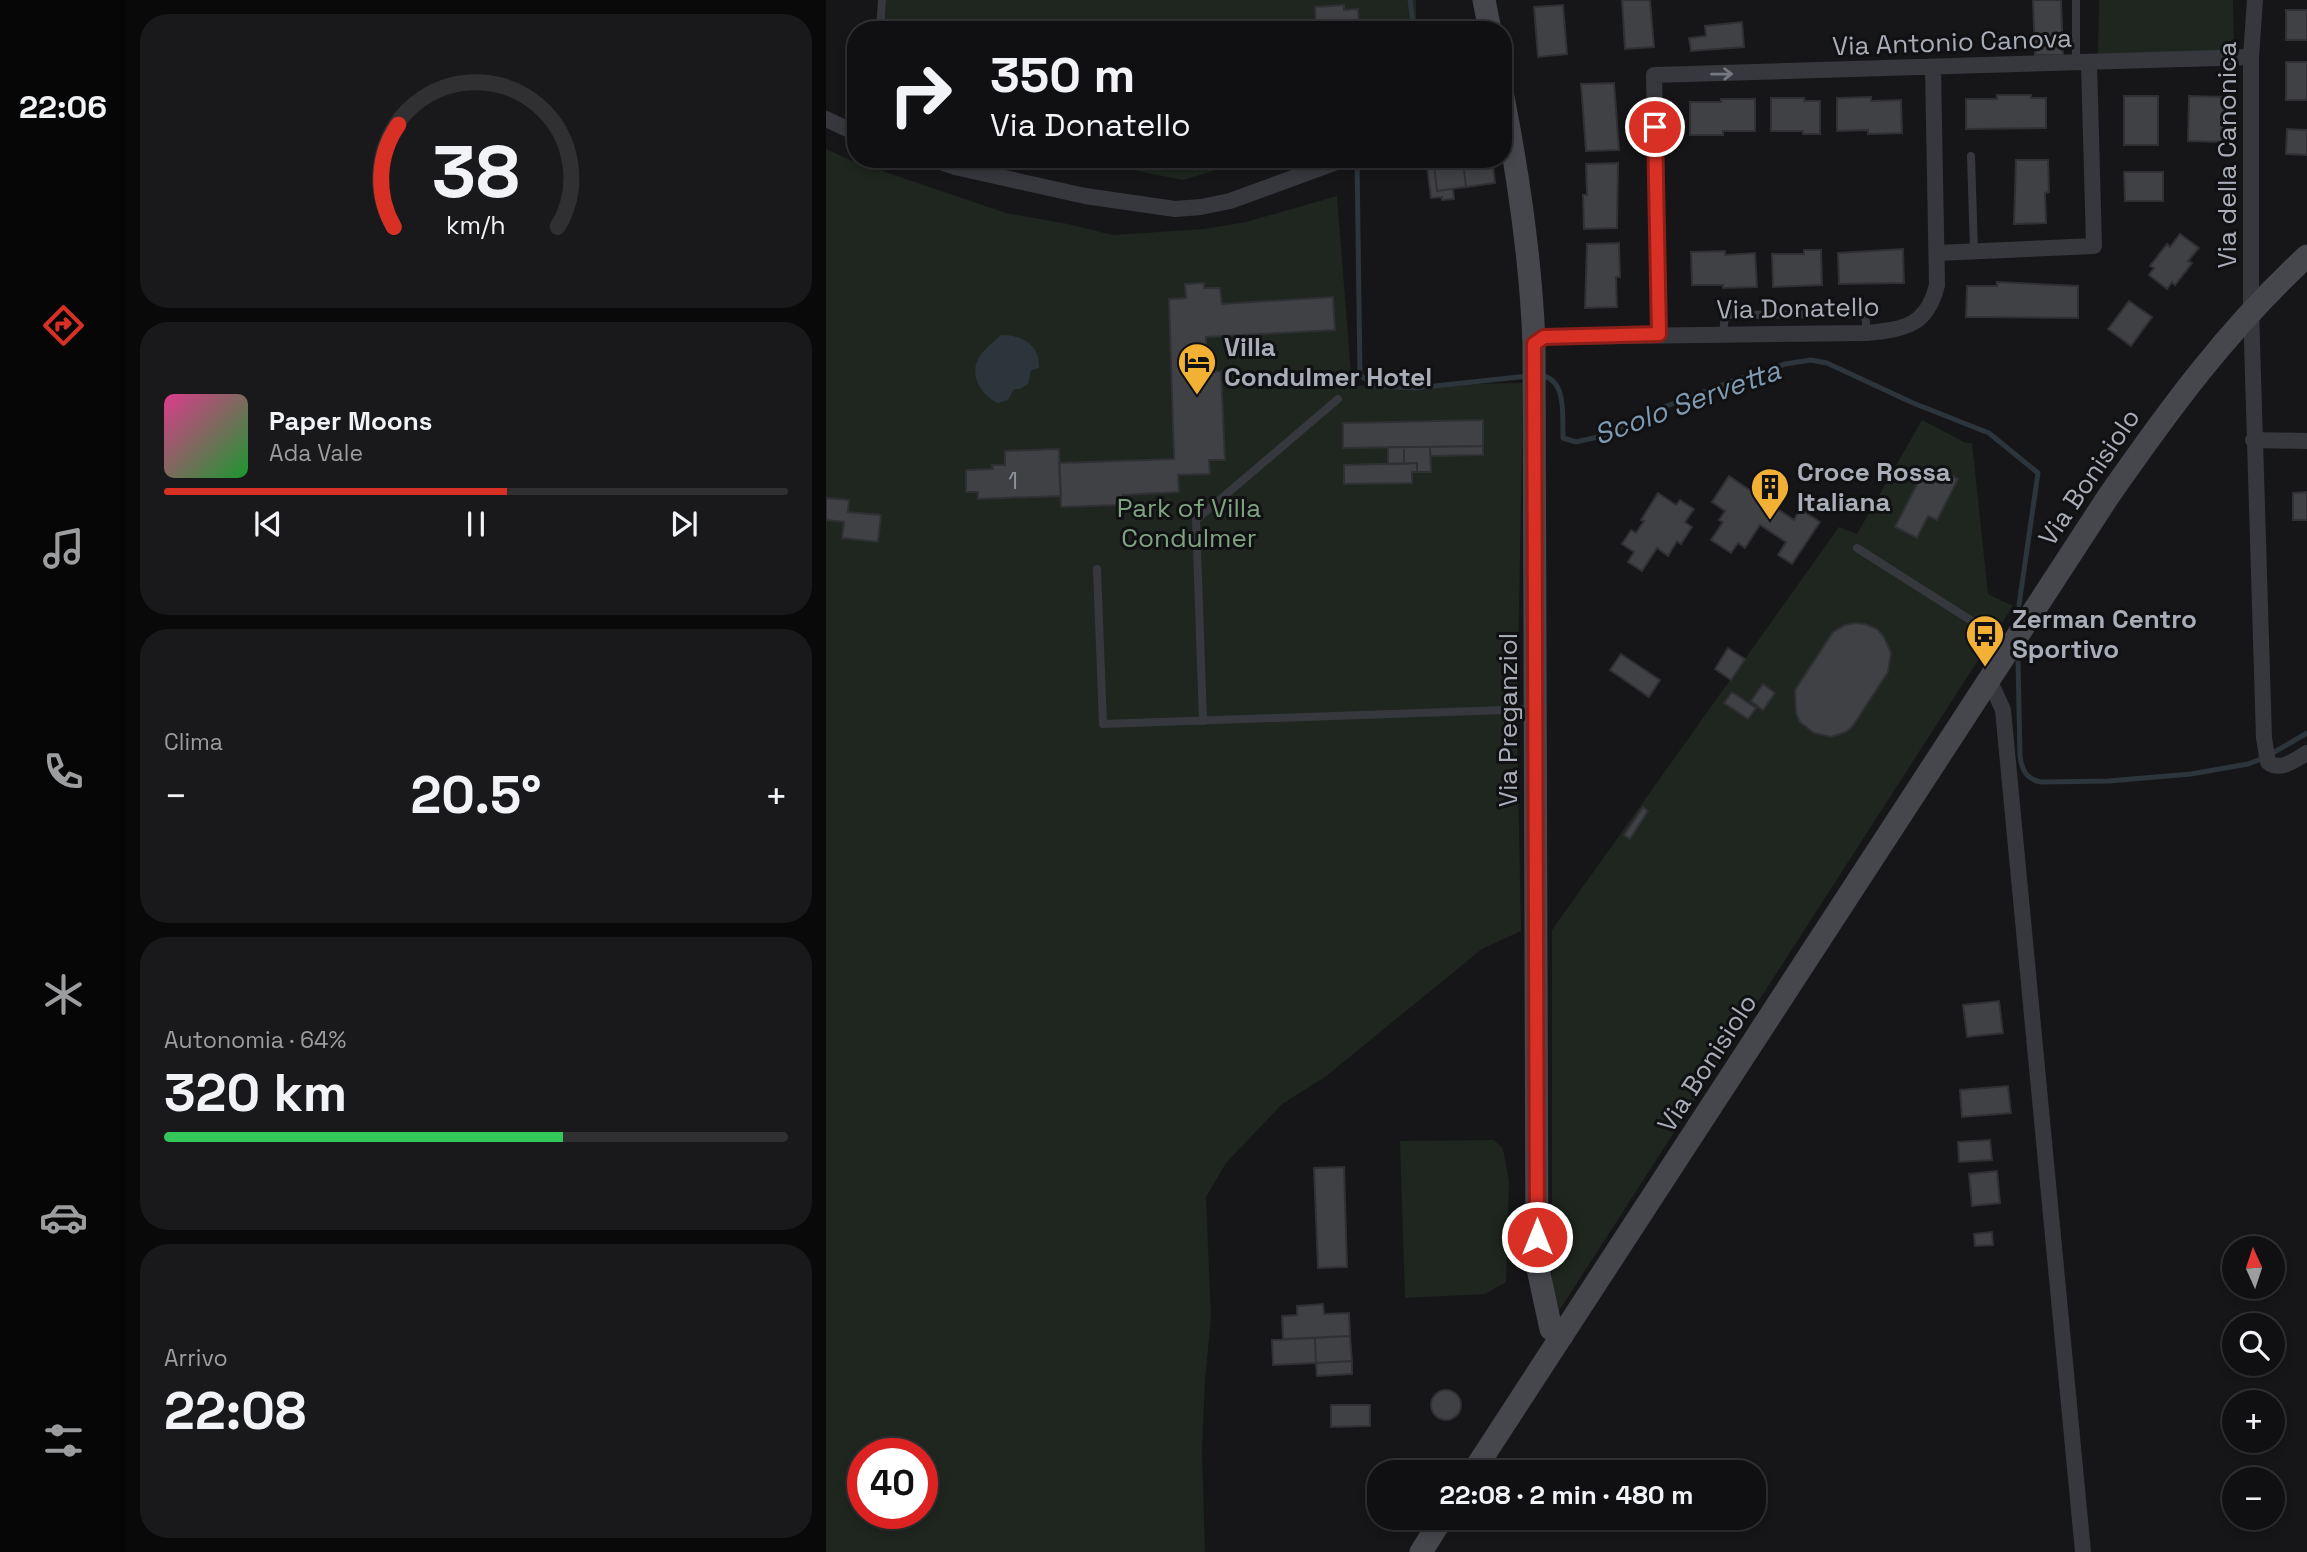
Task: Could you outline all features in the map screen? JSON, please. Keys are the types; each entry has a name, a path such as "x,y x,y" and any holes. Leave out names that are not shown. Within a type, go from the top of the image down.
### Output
{"main road":[{"path":"1484,0 1488,21"},
{"name":"Via Preganziol","path":"1512,144 1537,337 1537,1264 1551,1329 1562,1336"},
{"name":"Via Bonisiolo","path":"1481,1460 2108,497 2165,414 2212,354 2251,310 2307,256"},
{"path":"1421,1552 1435,1530"}],"street":[{"name":"Via della Canonica","path":"2251,310 2251,57 2255,0"},
{"name":"Via Antonio Canova","path":"1659,334 1654,75 2251,57"},
{"path":"1937,253 2094,246 2083,63"},
{"name":"Via Donatello","path":"1537,337 1867,333 1898,330 1912,324 1925,314 1937,285 1933,68"},
{"path":"826,119 847,129"},
{"path":"960,168 1086,196 1175,209 1230,201 1322,168"},
{"path":"2251,310 2253,440 2267,756 2273,766 2280,767 2307,753"},
{"path":"2253,440 2307,441"},
{"path":"1986,684 1994,690 2003,710 2083,1552"}],"lane":[{"path":"881,21 882,0"},
{"path":"2076,0 2083,63"},
{"path":"1971,156 1974,251"},
{"path":"1203,720 1196,520 1338,399"},
{"path":"1857,548 2011,646"},
{"path":"1097,569 1103,724 1536,709"}],"green space":[{"path":"883,0 1416,0 1416,21 882,21"},
{"path":"2099,0 2233,0 2234,50 2098,55"},
{"name":"Park of Villa Condulmer","path":"826,149 847,159 847,168 874,168 1006,213 1113,235 1204,229 1246,222 1337,196 1352,386 1523,383 1517,724 1521,931 1482,949 1325,1077 1282,1104 1226,1163 1206,1197 1211,1318 1202,1449 1205,1552 826,1552"},
{"path":"1123,168 1222,168 1183,180"},
{"path":"1922,420 1966,443 1972,443 1988,594 2013,606 1559,1311 1552,1285 1552,930 1839,527 1857,534"},
{"path":"1494,1140 1503,1149 1509,1181 1506,1282 1485,1294 1405,1298 1400,1141"}],"shaded area":[{"path":"1001,335 1023,339 1029,343 1037,353 1039,368 1031,370 1028,384 1014,389 1008,400 998,403 985,394 975,373 979,358"}],"building":[{"path":"1622,0 1650,0 1654,47 1625,49"},
{"path":"2033,0 2061,0 2063,55 2035,55"},
{"path":"1344,5 1344,10 1358,9 1359,21 1316,21 1315,7"},
{"path":"1563,5 1567,54 1538,57 1534,7"},
{"path":"2286,10 2307,10 2307,40 2286,40"},
{"path":"1742,22 1744,47 1691,51 1689,38 1706,36 1705,26"},
{"path":"2286,62 2307,62 2307,100 2286,100"},
{"path":"1614,83 1619,150 1586,151 1581,84"},
{"path":"1997,95 2046,98 2046,128 1966,129 1966,99 1997,99"},
{"path":"2124,96 2158,96 2158,145 2124,145"},
{"path":"2189,96 2227,97 2225,142 2188,141"},
{"path":"1871,97 1871,101 1901,100 1902,133 1837,131 1837,98"},
{"path":"1771,98 1820,101 1820,134 1771,131"},
{"path":"1721,99 1755,99 1755,131 1690,135 1690,102 1721,102"},
{"path":"2287,129 2307,130 2307,155 2286,154"},
{"path":"2016,160 2048,160 2046,223 2014,224"},
{"path":"1618,163 1617,228 1584,229 1586,164"},
{"path":"1427,168 1434,168 1437,191 1453,189 1454,199 1431,198"},
{"path":"1434,168 1464,168 1466,187 1437,191"},
{"path":"1464,168 1493,168 1495,183 1466,187"},
{"path":"2124,172 2163,172 2163,201 2125,201"},
{"path":"2180,234 2199,248 2188,261 2192,263 2175,285 2172,282 2167,289 2149,275 2154,268 2150,266 2167,244 2170,247"},
{"path":"1619,243 1617,307 1585,308 1587,244"},
{"path":"1903,249 1904,283 1839,284 1838,253"},
{"path":"1804,250 1821,250 1822,285 1773,287 1772,254 1804,254"},
{"path":"1725,251 1725,255 1755,253 1757,287 1692,285 1691,252"},
{"path":"1997,282 2078,286 2078,318 1966,317 1967,286 1997,286"},
{"name":"Villa Condulmer Hotel","path":"1204,283 1204,288 1220,288 1222,304 1333,297 1335,330 1206,337 1207,372 1221,371 1225,460 1209,460 1210,474 1178,475 1179,492 1123,495 1123,505 1061,507 1059,463 1174,459 1169,299 1186,298 1185,284"},
{"path":"2129,301 2152,317 2131,346 2108,329"},
{"path":"1483,420 1483,446 1343,448 1343,423"},
{"path":"1483,446 1483,455 1430,456 1430,447"},
{"path":"1388,447 1404,447 1404,464 1388,464"},
{"path":"1404,447 1430,447 1431,472 1417,472 1417,463 1404,464"},
{"path":"1059,449 1061,496 978,499 978,492 966,492 966,470 993,469 992,465 1005,465 1005,451"},
{"path":"1417,463 1417,472 1412,472 1412,483 1344,484 1344,465"},
{"path":"1925,469 1936,475 1939,469 1958,479 1937,520 1928,516 1917,538 1895,527"},
{"name":"Croce Rossa Italiana","path":"1729,476 1794,520 1800,509 1820,522 1792,564 1778,555 1786,542 1760,525 1745,548 1738,543 1731,553 1711,540 1723,522 1719,520 1725,511 1712,502"},
{"path":"2307,492 2307,520 2293,520 2293,493"},
{"path":"1658,493 1676,505 1680,500 1694,509 1685,522 1692,527 1681,544 1677,541 1668,556 1657,548 1642,571 1628,562 1634,552 1622,544 1631,530 1636,533"},
{"path":"826,498 849,500 848,512 881,515 878,542 842,538 844,522 826,520"},
{"path":"1855,623 1877,629 1884,637 1891,653 1888,672 1846,732 1831,737 1814,733 1800,722 1796,713 1795,690 1833,632"},
{"path":"1728,648 1745,659 1731,680 1715,669"},
{"path":"1621,654 1660,680 1649,697 1610,670"},
{"path":"1763,684 1775,693 1763,710 1751,701"},
{"path":"1732,692 1756,708 1748,719 1724,703"},
{"path":"1643,807 1648,811 1630,839 1624,835"},
{"path":"1999,1001 2003,1033 1967,1037 1963,1005"},
{"path":"2008,1086 2011,1113 1962,1117 1960,1090"},
{"path":"1990,1140 1992,1160 1959,1162 1958,1142"},
{"path":"1344,1167 1347,1267 1318,1268 1314,1168"},
{"path":"1997,1171 2000,1203 1972,1206 1969,1174"},
{"path":"1992,1232 1993,1245 1975,1246 1974,1234"},
{"path":"1323,1304 1324,1314 1349,1313 1350,1336 1283,1339 1282,1316 1297,1315 1297,1306"},
{"path":"1350,1336 1352,1361 1316,1363 1315,1338"},
{"path":"1315,1338 1316,1363 1273,1365 1272,1340"},
{"path":"1352,1361 1352,1374 1317,1376 1316,1363"},
{"path":"1446,1390 1452,1391 1460,1399 1460,1411 1452,1419 1446,1420 1440,1419 1432,1411 1431,1405 1432,1399 1440,1391"},
{"path":"1331,1405 1370,1405 1370,1426 1331,1427"}],"waterway":[{"name":"Scolo Servetta","path":"1410,0 1413,21"},
{"name":"Scolo Servetta","path":"1357,168 1360,375 1375,386 1415,388 1529,376"},
{"name":"Scolo Servetta","path":"1539,375 1555,383 1559,390 1563,409 1563,438 1576,442 1602,436 1664,407 1730,382 1785,364 1811,360 1827,363 1913,403 1989,433 2038,473 2019,605"},
{"name":"Scolo Servetta","path":"2018,660 2020,756 2024,770 2036,781 2109,781 2191,774 2248,764 2266,757 2307,733"}],"place":[{"name":"Villa Condulmer Hotel","path":"1197,396"},
{"name":"Croce Rossa Italiana","path":"1770,521"},
{"name":"Zerman Centro Sportivo","path":"1985,668"}],"route":[{"path":"1537,1237 1534,344 1544,337 1659,334 1655,127"}]}
